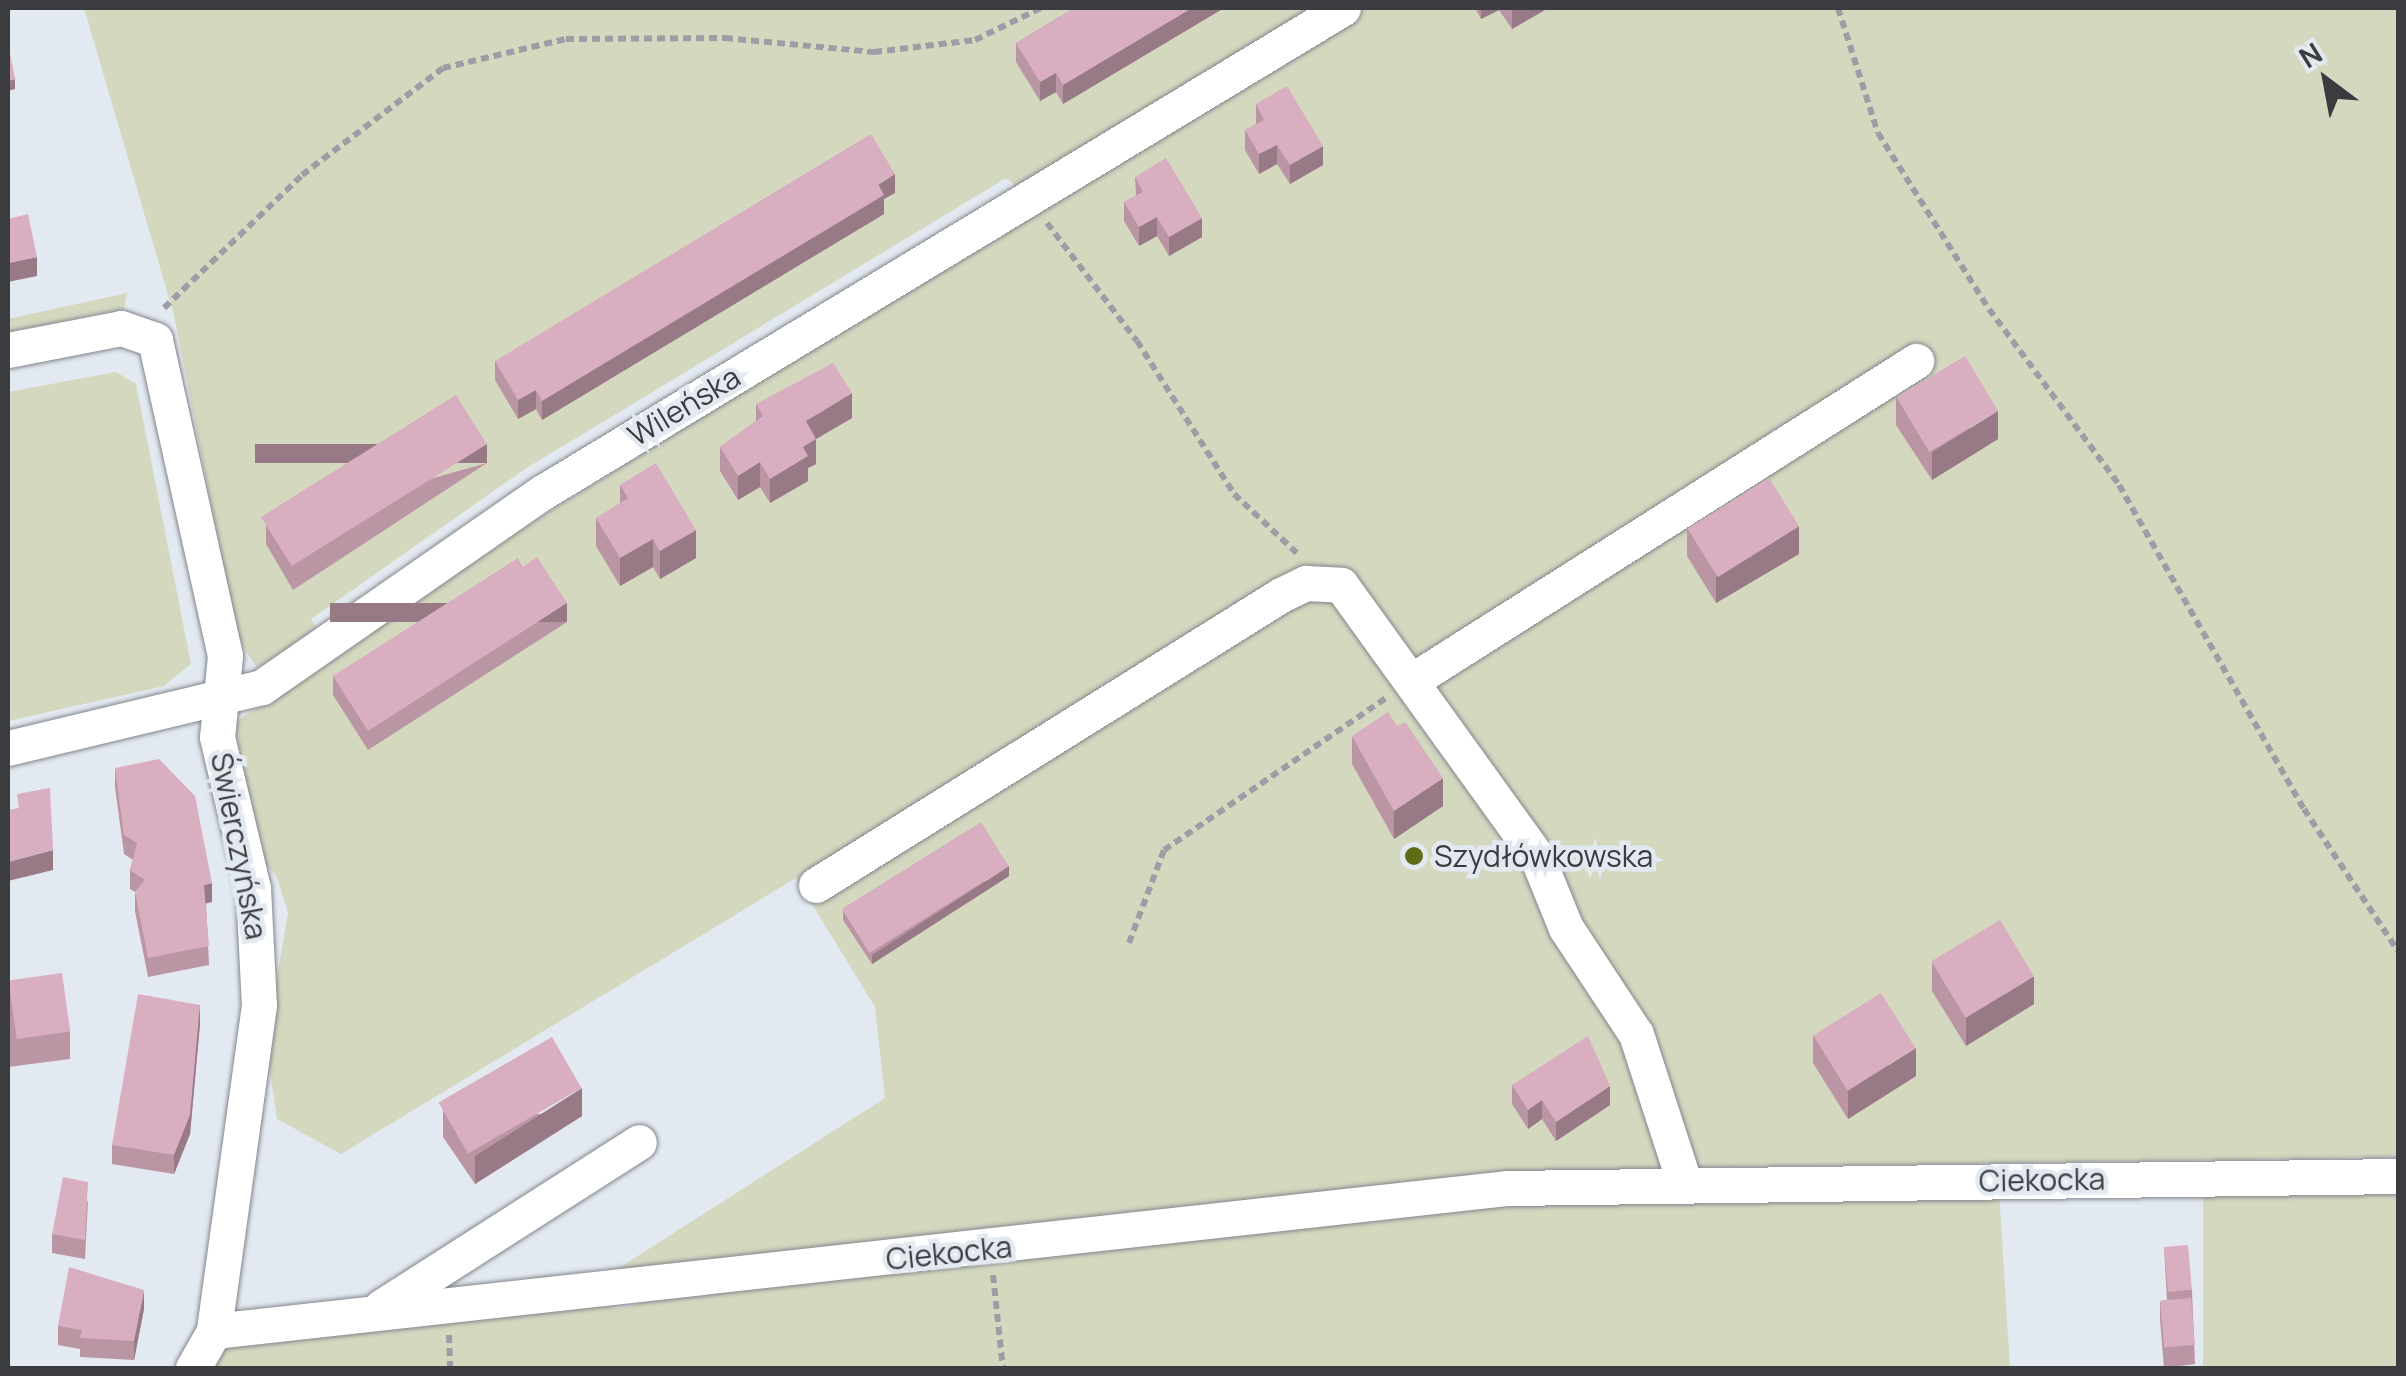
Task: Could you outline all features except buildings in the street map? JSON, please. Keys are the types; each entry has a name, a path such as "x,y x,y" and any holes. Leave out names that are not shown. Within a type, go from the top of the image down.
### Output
{"street":[{"name":"Wileńska","path":"8,748 262,687 543,492 1343,8"},
{"path":"8,350 142,330"},
{"name":"Świerczyńska","path":"142,330 165,358 181,426 224,656 217,697 217,737 260,944 214,1331 193,1368"},
{"path":"1412,680 1916,361"},
{"path":"816,885 1316,582 1356,600 1518,824 1566,928 1636,1034 1685,1185"},
{"path":"376,1310 639,1142"},
{"name":"Ciekocka","path":"214,1331 376,1310 991,1249 1508,1188 2398,1176"}],"path":[{"path":"142,330 302,175 443,68 566,39 724,38 874,52 975,40 1041,8"},
{"path":"1838,8 1878,133 1989,309 2119,486 2304,808 2398,951"},
{"path":"1025,200 1137,341 1234,494 1316,582"},
{"path":"1128,943 1164,850 1412,680"},
{"path":"991,1249 1003,1368"}],"green space":[{"path":"84,8 2398,8 2398,1157 1661,1168 608,1275 885,1098 875,1007 796,878 341,1154 277,1119 266,1043 288,913 277,877 248,843 231,725 531,523 1042,208 1006,178 525,469 311,619 319,631 257,668 237,637 174,315"},
{"path":"127,293 124,309 8,332 8,319"},
{"path":"116,372 136,384 191,664 164,686 8,721 8,392"},
{"path":"2203,1181 2398,1181 2398,1368 2203,1368"},
{"path":"1999,1190 2010,1368 204,1368 218,1344 568,1304 621,1308 693,1291 1498,1202"}],"place":[{"name":"Szydłówkowska","path":"1414,856"}]}
